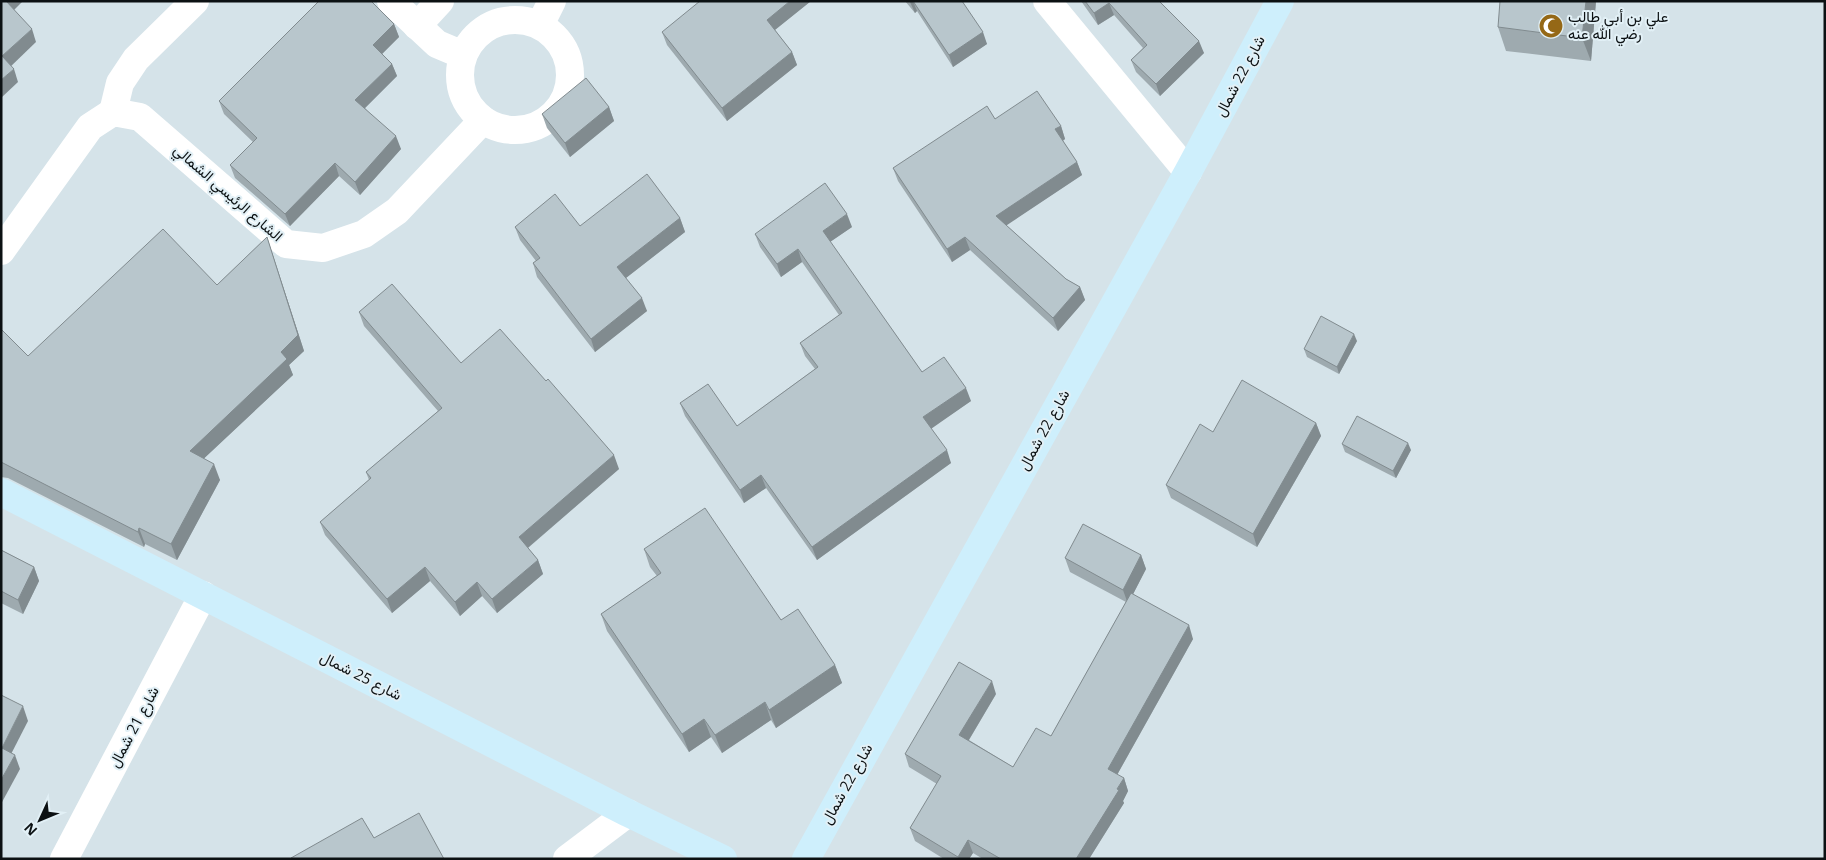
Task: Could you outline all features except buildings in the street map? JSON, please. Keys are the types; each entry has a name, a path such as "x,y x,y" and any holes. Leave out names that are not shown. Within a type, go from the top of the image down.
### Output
{"street":[{"path":"1,251 90,127 113,112 120,83 136,59 195,1"},
{"path":"391,1 437,44 463,55"},
{"path":"417,26 440,1"},
{"path":"540,25 552,1"},
{"path":"1047,1 1188,172"},
{"name":"شارع 22 شمال","path":"806,859 1188,172 1280,1"},
{"path":"510,20 526,20 540,25 554,35 564,48 570,64 571,81 566,96 558,111 546,122 531,128 514,131 498,128 483,120 472,110 464,98 460,84 460,69 463,55 471,41 482,31 496,23 510,20"},
{"name":"الشارع الرئيسي الشمالي","path":"113,112 140,117 286,244 324,248 364,234 397,211 483,120"},
{"name":"شارع 25 شمال","path":"1,492 628,813 723,859"},
{"name":"شارع 21 شمال","path":"64,859 203,595"},
{"path":"567,859 628,813"}],"place":[{"name":"علي بن أبي طالب رضي الله عنه","path":"1551,26"}]}
